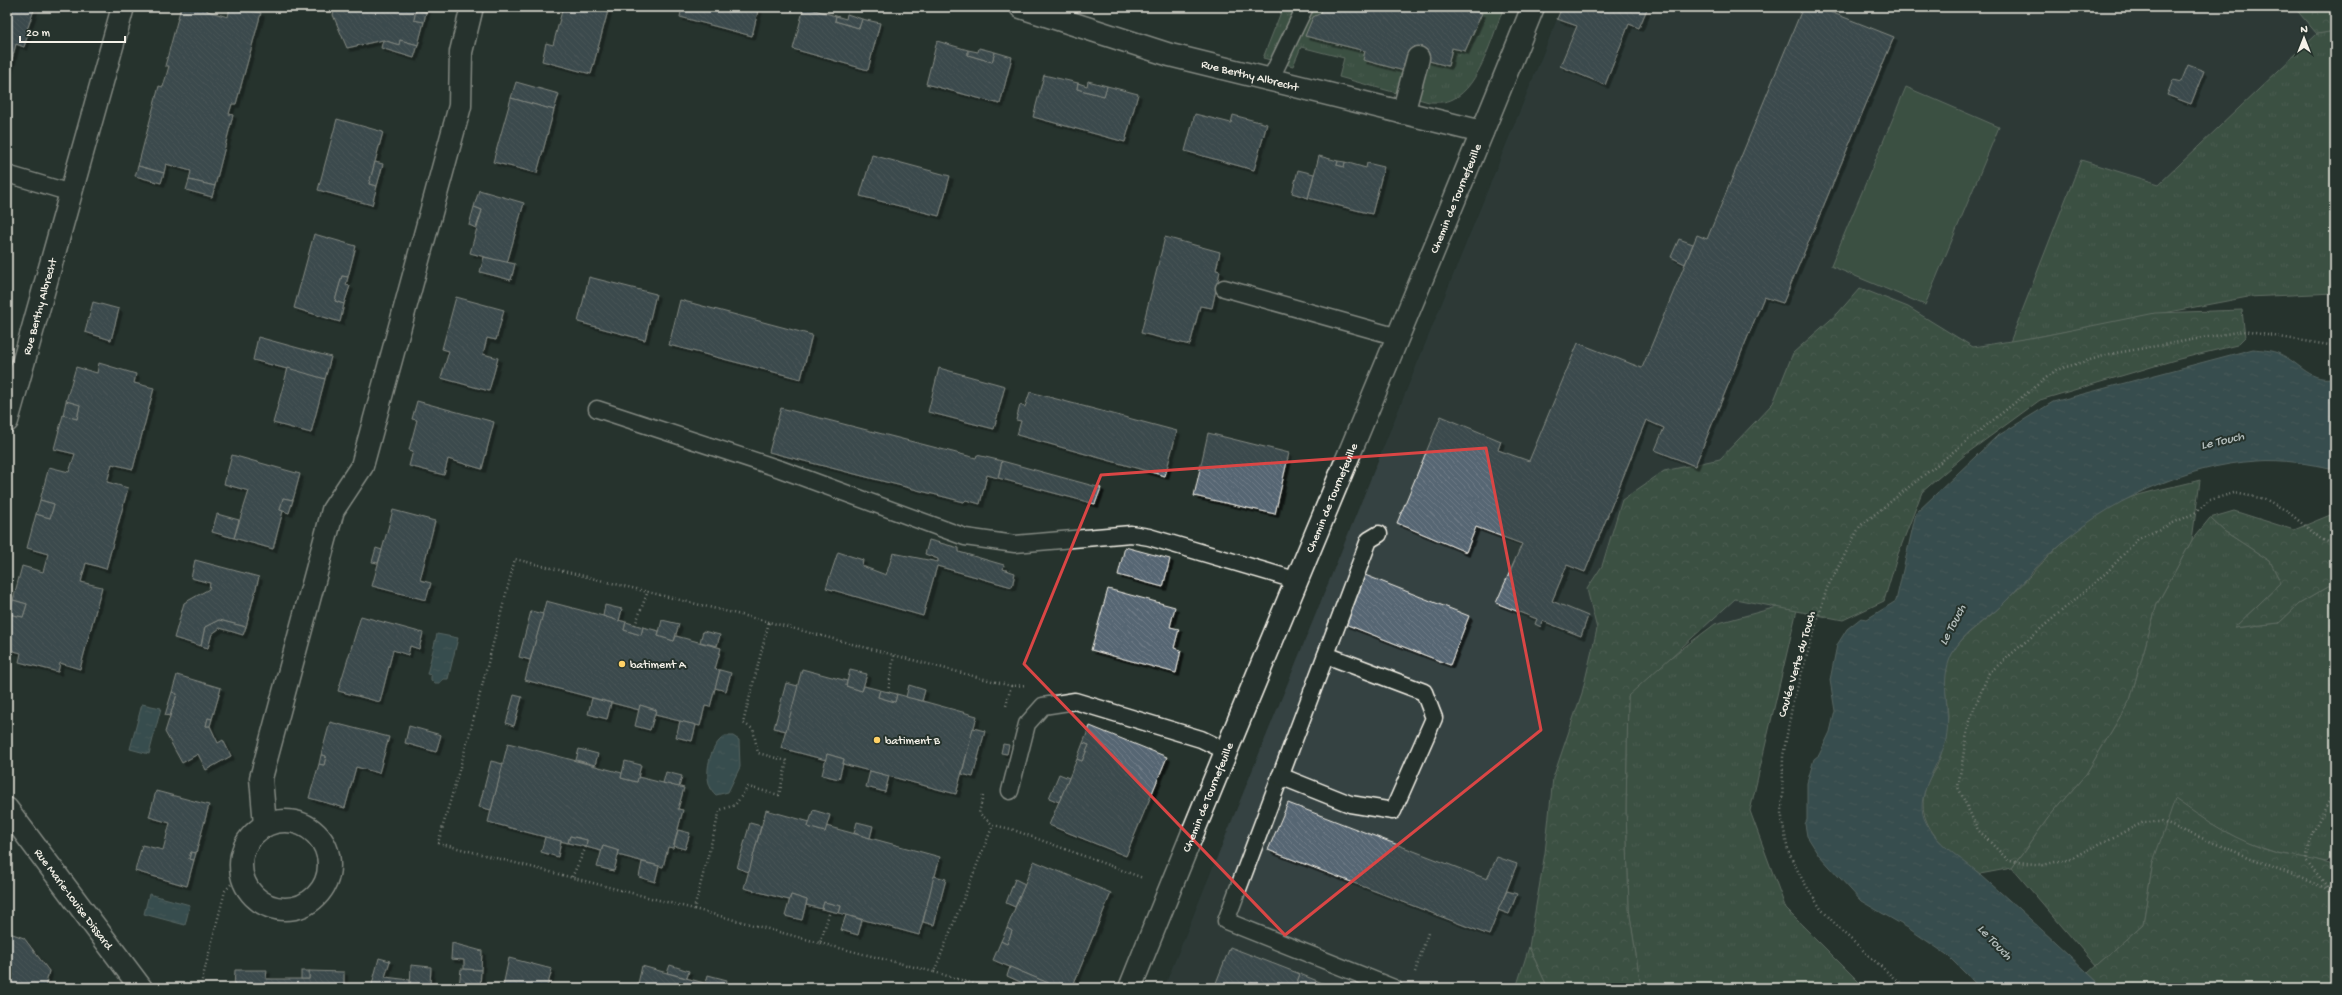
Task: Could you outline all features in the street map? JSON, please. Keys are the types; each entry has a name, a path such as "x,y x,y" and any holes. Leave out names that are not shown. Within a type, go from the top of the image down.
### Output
{"street":[{"name":"Rue Berthy Albrecht","path":"7,421 123,7"},
{"path":"265,824 261,778 333,510 362,466 460,106 461,52 472,7"},
{"name":"Rue Berthy Albrecht","path":"1021,7 1170,55 1482,132"},
{"name":"Chemin de Tournefeuille","path":"1130,988 1295,580 1398,337 1533,7"},
{"path":"1403,113 1418,58"},
{"name":"Rue Marie-Louise Dissard","path":"7,809 141,988"},
{"path":"289,820 318,833 328,848 331,870 317,898 296,909 269,908 250,893 240,874 240,859 249,838 265,824 289,820"}],"lane":[{"path":"1270,80 1305,7"},
{"path":"7,174 71,193"},
{"path":"1224,288 1398,337"},
{"path":"597,409 780,469 965,537 1015,544 1130,534 1149,537 1295,580"},
{"path":"1379,534 1369,540 1226,921 1394,988"},
{"path":"1280,776 1350,804 1393,811 1434,718 1424,692 1326,655"},
{"path":"1010,791 1027,724 1043,706 1075,701 1201,739 1226,751"}],"path":[{"name":"Coulée Verte du Touch","path":"1905,988 1845,934 1822,909 1802,879 1788,851 1782,820 1783,756 1793,702 1827,588 1860,526 2056,370 2110,354 2242,331 2335,346"},
{"path":"2335,545 2321,539 2287,512 2265,499 2234,493 2210,500 2195,513 2138,539 2107,572 1989,673 1969,721 1958,787 1978,830 2009,861 2043,865 2071,858 2144,822 2162,822 2335,892"},
{"path":"988,988 934,972 438,843 469,736 515,559 769,622 1011,686 1006,708"},
{"path":"635,625 648,592"},
{"path":"694,909 720,810 735,805 748,787 779,795 787,761 758,753 753,729 743,723 769,622"},
{"path":"888,692 894,655"},
{"path":"2330,890 2306,860 2312,833 2335,790"},
{"path":"985,791 979,813 993,825 1011,829 1170,887"},
{"path":"934,972 993,825"},
{"path":"572,877 586,847"},
{"path":"200,988 225,890 240,874"},
{"path":"820,943 830,911"},
{"path":"1414,974 1428,933"}],"highlighted area":[{"path":"1486,448 1541,730 1285,935 1024,664 1101,475"}],"shaded area":[{"path":"1562,7 2335,7 2335,31 2317,34 2159,184 2081,161 1993,384 1797,601 1715,624 1595,677 1529,947 1516,988 1164,988"}],"green space":[{"path":"1283,7 1504,7 1484,58 1471,83 1462,93 1453,99 1447,101 1429,102 1339,77 1344,58 1301,47 1293,66 1263,58"},
{"path":"2294,7 2335,7 2335,31 2317,34"},
{"path":"2335,31 2335,293 2248,297 2010,342 2081,160 2159,184 2317,34"},
{"path":"1906,87 1999,127 1925,305 1831,266"},
{"path":"1860,288 1908,307 1973,347 2042,336 2155,313 2242,310 2245,337 2237,345 2175,360 2040,400 1966,454 1922,492 1898,554 1884,601 1843,620 1735,599 1628,696 1626,810 1629,909 1641,988 1548,988 1529,947 1545,853 1553,778 1582,693 1597,629 1587,589 1602,566 1622,500 1664,471 1720,459 1773,403 1793,353 1838,313"},
{"path":"2200,480 2192,540 2157,604 2130,700 2086,774 2048,818 2012,868 1980,874 1946,848 1929,827 1924,815 1923,802 1926,787 1940,758 1948,722 1945,678 1947,665 1951,655 1956,647 1970,632 2001,606 2057,548 2087,521 2121,501 2150,492"},
{"path":"2234,511 2294,530 2335,513 2335,583 2299,604 2279,623 2234,628 2281,583 2270,561 2224,531 2210,518"},
{"path":"2210,518 2224,531 2270,561 2281,583 2234,628 2279,623 2299,604 2335,583 2335,850 2327,862 2277,853 2242,841 2209,823 2153,862 2143,924 2096,966 2012,868 2048,818 2086,774 2130,700 2157,604 2192,540"},
{"path":"1799,601 1750,811 1786,909 1865,988 1641,988 1629,909 1626,810 1628,695 1667,660 1715,624"},
{"path":"2175,799 2199,816 2249,843 2284,855 2322,861 2335,868 2335,988 2104,988 2088,973 2143,924 2153,862"},
{"path":"1529,947 1548,988 1516,988"}],"water":[{"name":"Le Touch","path":"2253,349 2280,354 2306,372 2320,378 2335,377 2335,469 2287,461 2257,461 2230,464 2175,478 2121,502 2074,533 2053,551 2002,605 1962,639 1952,654 1946,675 1948,718 1946,740 1925,789 1922,808 1924,818 1935,836 1949,850 1974,869 2104,988 1980,988 1946,954 1908,928 1861,901 1819,855 1807,836 1805,824 1807,820 1807,783 1814,759 1819,755 1830,732 1835,711 1830,680 1837,645 1847,629 1861,618 1867,619 1896,601 1916,513 1996,437 2053,402"},
{"path":"437,634 458,638 448,679 443,679 440,683 435,683 431,680 431,675 427,674"},
{"path":"142,704 161,708 149,754 130,749"},
{"path":"725,736 733,736 739,740 740,767 728,792 716,795 711,789 709,782 708,765 714,748"},
{"path":"149,894 190,905 185,925 144,914"}],"building":[{"path":"7,7 35,7 27,30 29,31 24,47 16,44 7,78"},
{"path":"181,7 207,7 207,11 228,17 230,7 261,13 236,104 232,104 229,114 233,115 215,186 189,180 191,171 166,164 164,173 138,166 159,86 163,87 169,66 165,66"},
{"path":"335,7 428,7 426,12 416,10 414,20 424,22 418,45 400,40 399,45 383,40 347,48 333,15"},
{"path":"563,7 609,7 591,74 542,61 546,43 553,45"},
{"path":"682,7 759,7 752,36 680,17"},
{"path":"804,7 836,16 835,21 859,28 862,19 880,23 868,70 793,49"},
{"path":"1323,7 1470,7 1469,10 1482,13 1465,51 1452,48 1448,66 1418,58 1408,72 1363,60 1365,51 1305,36 1313,17 1321,13"},
{"path":"1562,7 1587,7 1601,13 1603,7 1641,7 1647,9 1639,28 1629,24 1605,85 1560,66 1577,26 1557,19"},
{"path":"1803,7 1818,7 1894,37 1783,303 1764,297 1695,466 1655,450 1664,428 1646,420 1585,572 1567,565 1552,601 1588,616 1581,636 1543,621 1541,627 1535,624 1537,619 1496,603 1522,544 1476,527 1466,552 1397,523 1441,416 1501,441 1498,450 1529,461 1578,343 1642,368 1697,235 1707,239"},
{"path":"416,10 426,12 424,22 414,20"},
{"path":"847,14 862,19 859,28 835,21 836,16 846,19"},
{"path":"383,40 399,45 400,40 418,45 414,58 381,48"},
{"path":"937,41 968,50 968,55 992,62 995,52 1012,57 1000,104 926,84"},
{"path":"979,48 995,52 992,62 968,55 968,50 978,52"},
{"path":"2188,65 2204,71 2191,104 2167,95 2173,80 2181,82"},
{"path":"1044,75 1078,83 1077,89 1104,96 1107,86 1138,94 1125,142 1033,117"},
{"path":"1088,81 1107,86 1104,96 1077,89 1078,83 1087,86"},
{"path":"516,82 559,94 554,110 511,98"},
{"path":"511,98 554,110 537,173 493,162"},
{"path":"1195,114 1231,123 1233,115 1267,124 1254,170 1185,151"},
{"path":"337,119 383,132 369,184 377,186 372,205 318,190"},
{"path":"872,155 950,176 939,216 860,196"},
{"path":"1319,156 1338,161 1337,165 1344,167 1345,162 1366,168 1367,163 1384,167 1372,214 1308,198"},
{"path":"1338,161 1345,162 1344,167 1337,165"},
{"path":"375,162 383,164 377,186 369,184"},
{"path":"138,166 164,173 161,183 135,176"},
{"path":"1298,170 1314,174 1308,198 1292,193"},
{"path":"189,180 215,186 212,197 186,190"},
{"path":"479,190 524,203 507,263 470,253 482,210 474,207"},
{"path":"474,207 482,210 476,228 469,225"},
{"path":"314,234 356,246 348,277 342,276 335,301 344,304 340,322 294,308"},
{"path":"1165,237 1220,252 1216,270 1220,271 1212,308 1200,306 1190,345 1141,333"},
{"path":"1679,239 1693,244 1685,264 1671,257"},
{"path":"484,257 515,264 511,280 480,272"},
{"path":"342,276 348,277 346,285 350,286 344,304 335,301"},
{"path":"589,277 656,294 645,340 578,322"},
{"path":"456,297 504,310 496,340 487,338 483,354 498,358 489,391 441,378 449,351 442,349"},
{"path":"680,300 812,335 801,379 669,345"},
{"path":"93,302 119,309 111,340 85,332"},
{"path":"258,337 331,357 325,379 253,360"},
{"path":"99,363 136,374 134,383 154,388 133,469 112,464 107,482 128,488 106,569 86,563 81,582 102,587 80,669 60,663 58,672 19,662 21,653 7,649 7,622 9,614 23,617 27,604 13,600 22,566 43,572 48,554 27,548 36,514 50,518 54,504 40,500 49,467 69,472 75,454 54,449 63,415 77,419 80,405 66,401 76,367 97,373"},
{"path":"288,368 325,379 311,433 273,423"},
{"path":"939,368 1005,386 994,429 928,412"},
{"path":"1030,392 1177,431 1165,476 1017,435 1021,421 1016,420 1020,405 1025,407"},
{"path":"66,401 80,405 77,419 63,415"},
{"path":"417,401 494,422 482,469 448,459 444,475 409,466 413,451 409,450 417,420 412,419"},
{"path":"781,408 976,458 977,455 1002,461 998,478 987,475 980,504 966,500 964,502 769,452"},
{"path":"1208,433 1289,453 1275,514 1194,496"},
{"path":"232,455 300,474 293,500 283,498 280,510 283,511 273,549 234,538 249,491 224,484"},
{"path":"1002,461 1101,488 1095,504 998,478"},
{"path":"283,498 293,500 289,513 280,510"},
{"path":"40,500 54,504 50,518 36,514"},
{"path":"393,510 435,521 420,580 431,583 426,600 372,586"},
{"path":"217,514 239,520 234,538 212,532"},
{"path":"929,540 959,548 959,552 1004,565 1003,569 1015,573 1012,587 937,566 923,616 826,588 838,552 863,560 862,566 886,575 893,553 938,562 938,559 925,554"},
{"path":"1125,547 1170,559 1163,587 1118,575"},
{"path":"376,548 382,550 378,563 372,562"},
{"path":"195,560 259,577 246,627 219,620 205,627 201,646 174,638 184,603 209,589 210,583 191,578"},
{"path":"1365,575 1469,616 1450,665 1345,624"},
{"path":"1108,589 1175,607 1170,627 1179,629 1174,648 1181,650 1176,673 1091,650"},
{"path":"13,600 27,604 23,617 9,614"},
{"name":"batiment A","path":"546,601 626,622 624,630 641,635 643,627 659,631 658,636 674,641 676,636 721,648 715,669 720,670 710,707 705,706 700,726 655,715 656,710 640,705 639,710 525,680"},
{"path":"605,605 622,609 619,621 603,616"},
{"path":"531,611 543,614 530,660 519,657"},
{"path":"361,616 423,633 419,649 410,646 408,655 393,650 380,702 338,691"},
{"path":"219,620 246,627 243,635 220,628 212,634 208,648 201,646 205,627"},
{"path":"662,620 679,624 674,641 658,636"},
{"path":"626,622 643,627 641,635 624,630"},
{"path":"703,631 720,635 717,646 700,642"},
{"name":"batiment B","path":"802,669 847,681 846,686 862,691 864,686 880,690 878,697 895,702 897,694 977,716 956,794 843,764 844,759 827,754 826,760 781,748"},
{"path":"720,670 731,673 726,691 715,688"},
{"path":"850,670 867,674 862,691 846,686"},
{"path":"177,675 221,688 212,719 208,718 206,726 210,726 218,743 223,740 231,756 206,770 198,754 182,763 165,732 177,694 172,692"},
{"path":"786,683 798,686 786,731 774,728"},
{"path":"909,685 925,690 922,701 906,697"},
{"path":"880,690 897,694 895,702 878,697"},
{"path":"172,692 177,694 170,716 165,715"},
{"path":"514,695 522,697 514,726 506,723"},
{"path":"592,698 611,703 607,719 588,714"},
{"path":"640,705 656,710 650,730 635,726"},
{"path":"208,718 212,719 210,726 206,726"},
{"path":"680,721 696,725 692,741 676,737"},
{"path":"330,722 389,737 379,773 356,767 345,808 309,798 319,764 324,765 326,756 321,755"},
{"path":"409,726 441,735 436,752 405,743"},
{"path":"1090,726 1167,757 1126,856 1049,825 1077,759 1082,761 1089,745 1083,743"},
{"path":"973,728 985,731 973,777 962,774"},
{"path":"508,743 622,773 621,778 637,782 638,777 684,788 678,809 683,810 673,848 668,847 663,867 618,855 619,851 603,846 601,851 586,847 587,840 570,836 568,843 488,822"},
{"path":"1083,743 1089,745 1082,761 1077,759"},
{"path":"1003,744 1009,745 1007,754 1001,753"},
{"path":"579,749 598,754 595,765 576,760"},
{"path":"827,754 844,759 839,779 822,775"},
{"path":"321,755 326,756 324,765 319,764"},
{"path":"491,761 503,764 491,810 479,807"},
{"path":"625,761 641,765 637,782 621,778"},
{"path":"870,771 889,776 885,792 866,787"},
{"path":"666,772 682,776 679,787 663,783"},
{"path":"1059,774 1069,778 1059,802 1049,798"},
{"path":"156,791 209,805 196,853 191,852 189,859 194,860 187,886 135,871 142,845 163,850 170,823 149,817"},
{"path":"1288,803 1487,879 1497,857 1517,864 1489,935 1268,850"},
{"path":"766,810 810,822 808,827 825,832 826,826 940,857 919,935 839,913 841,906 824,902 822,909 806,905 807,900 791,895 789,900 744,888"},
{"path":"813,810 830,815 825,832 808,827"},
{"path":"857,822 873,826 870,838 854,833"},
{"path":"750,823 761,826 749,872 737,868"},
{"path":"678,830 690,833 685,849 674,846"},
{"path":"570,836 587,840 586,847 568,843"},
{"path":"545,837 561,841 558,857 541,852"},
{"path":"603,846 619,851 614,871 597,867"},
{"path":"191,852 196,853 194,860 189,859"},
{"path":"1034,861 1111,893 1072,988 1060,988 993,960 1001,941 1007,944 1012,931 1007,928"},
{"path":"642,862 659,866 655,882 639,877"},
{"path":"934,876 946,879 934,925 923,922"},
{"path":"1015,879 1025,884 1015,907 1006,903"},
{"path":"1507,891 1517,894 1509,914 1498,910"},
{"path":"791,895 807,900 802,920 785,916"},
{"path":"824,902 841,906 839,913 822,909"},
{"path":"846,915 862,920 858,935 841,930"},
{"path":"1007,928 1012,931 1007,944 1001,941"},
{"path":"7,932 24,938 49,971 45,988 15,986 7,988"},
{"path":"452,943 482,951 481,970 464,969 464,960 451,959"},
{"path":"1230,947 1300,974 1295,988 1214,988"},
{"path":"379,958 390,961 385,977 410,980 410,988 371,988"},
{"path":"509,958 552,969 547,988 509,988 503,986"},
{"path":"411,965 431,967 430,985 459,987 461,969 481,970 480,988 410,988"},
{"path":"670,965 689,971 687,978 667,973"},
{"path":"642,966 667,973 723,988 637,988"},
{"path":"1010,967 1053,985 1052,988 1034,988 1007,976"},
{"path":"235,970 267,970 266,979 309,979 309,971 344,972 344,988 234,988"},
{"path":"301,971 309,971 309,979 301,979"},
{"path":"1300,974 1335,988 1295,988"},
{"path":"708,975 727,980 725,988 706,983"}],"place":[{"name":"batiment A","path":"622,664"},
{"name":"batiment B","path":"877,740"}]}
